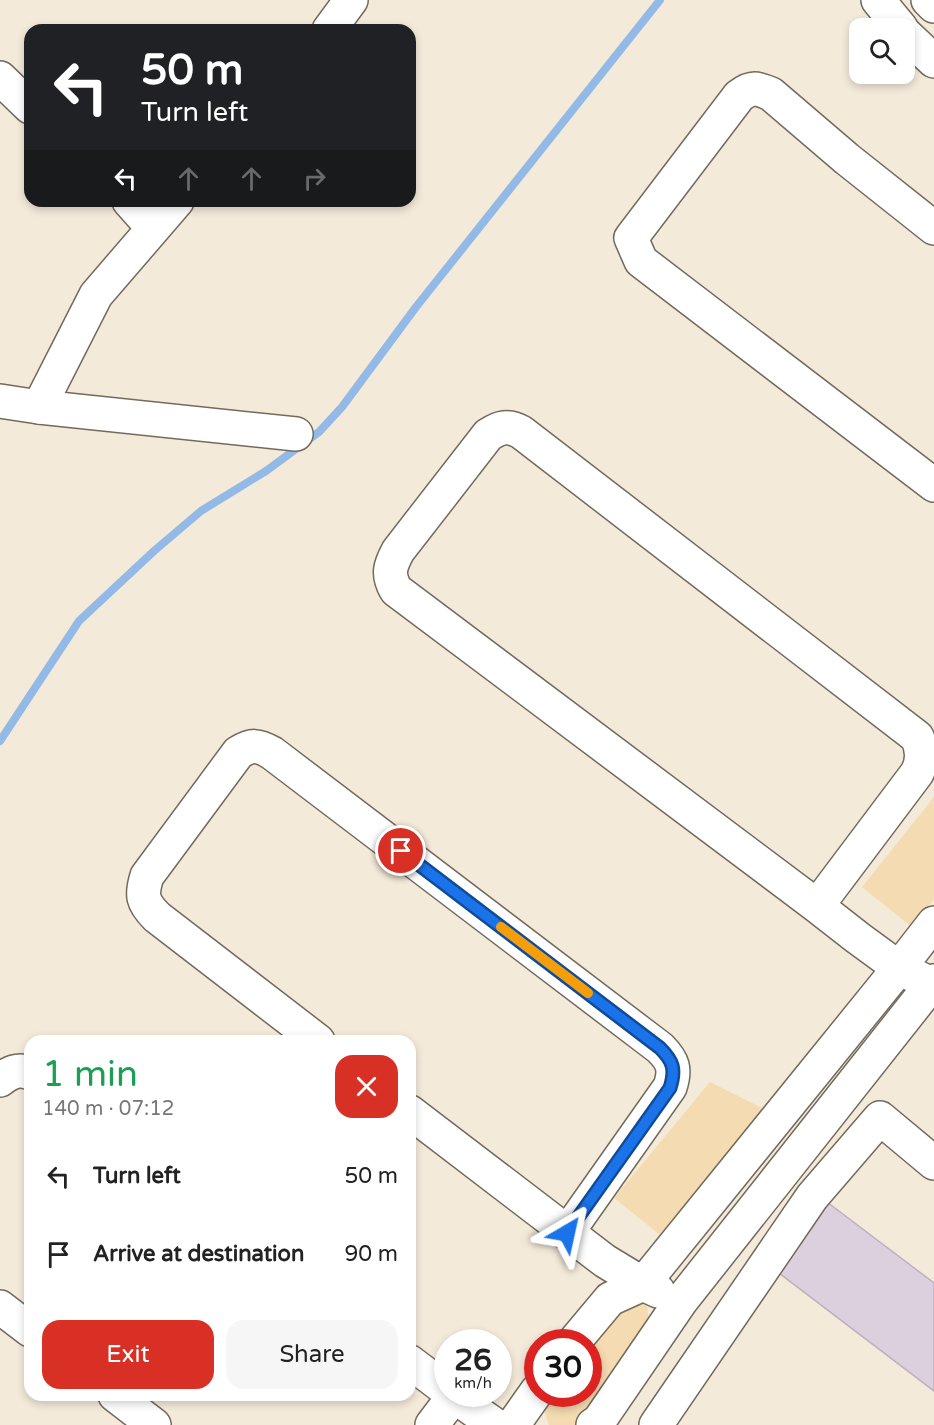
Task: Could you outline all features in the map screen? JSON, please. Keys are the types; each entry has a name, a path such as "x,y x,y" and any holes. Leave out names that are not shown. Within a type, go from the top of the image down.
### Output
{"street":[{"path":"333,24 351,0"},
{"path":"878,0 893,18"},
{"path":"928,0 934,6"},
{"path":"915,43 934,60"},
{"path":"0,78 24,101"},
{"path":"934,228 847,159 771,94 758,88 747,90 739,96 631,238 641,261 934,485"},
{"path":"134,207 153,228"},
{"path":"39,407 96,295 172,207"},
{"path":"0,401 296,434"},
{"path":"593,1425 599,1421 681,1301 933,983 899,968 858,938 396,590 391,581 390,572 392,562 399,550 488,435 502,428 512,428 521,432 917,737 922,756 917,774 817,906"},
{"path":"310,1035 157,917 148,908 144,898 147,876 238,753 255,746 272,753 668,1056 673,1067 670,1088 567,1233"},
{"path":"585,1329 610,1299 643,1284 934,923"},
{"path":"0,1080 9,1073 24,1071"},
{"path":"416,1117 605,1261 643,1284 681,1301"},
{"path":"656,1425 812,1197 880,1118 934,1163"},
{"path":"0,1307 24,1325"},
{"path":"416,1367 434,1380"},
{"path":"123,1401 154,1425"},
{"path":"432,1425 443,1407"},
{"path":"470,1407 495,1425"},
{"path":"513,1425 526,1407"}],"shaded area":[{"path":"934,797 934,899 912,927 862,887"},
{"path":"710,1082 766,1110 664,1238 614,1198"},
{"path":"626,1300 647,1304 649,1324 602,1394 602,1329 600,1329"},
{"path":"543,1407 593,1407 581,1425 549,1425"}],"building":[{"path":"827,1202 934,1283 934,1391 775,1270"}],"waterway":[{"path":"0,741 79,621 201,511 266,471 319,432 342,407 416,307 660,0"}],"slow traffic":[{"path":"501,927 588,993"}],"route":[{"path":"401,851 660,1048 668,1056 673,1067 670,1088 567,1233"}]}
